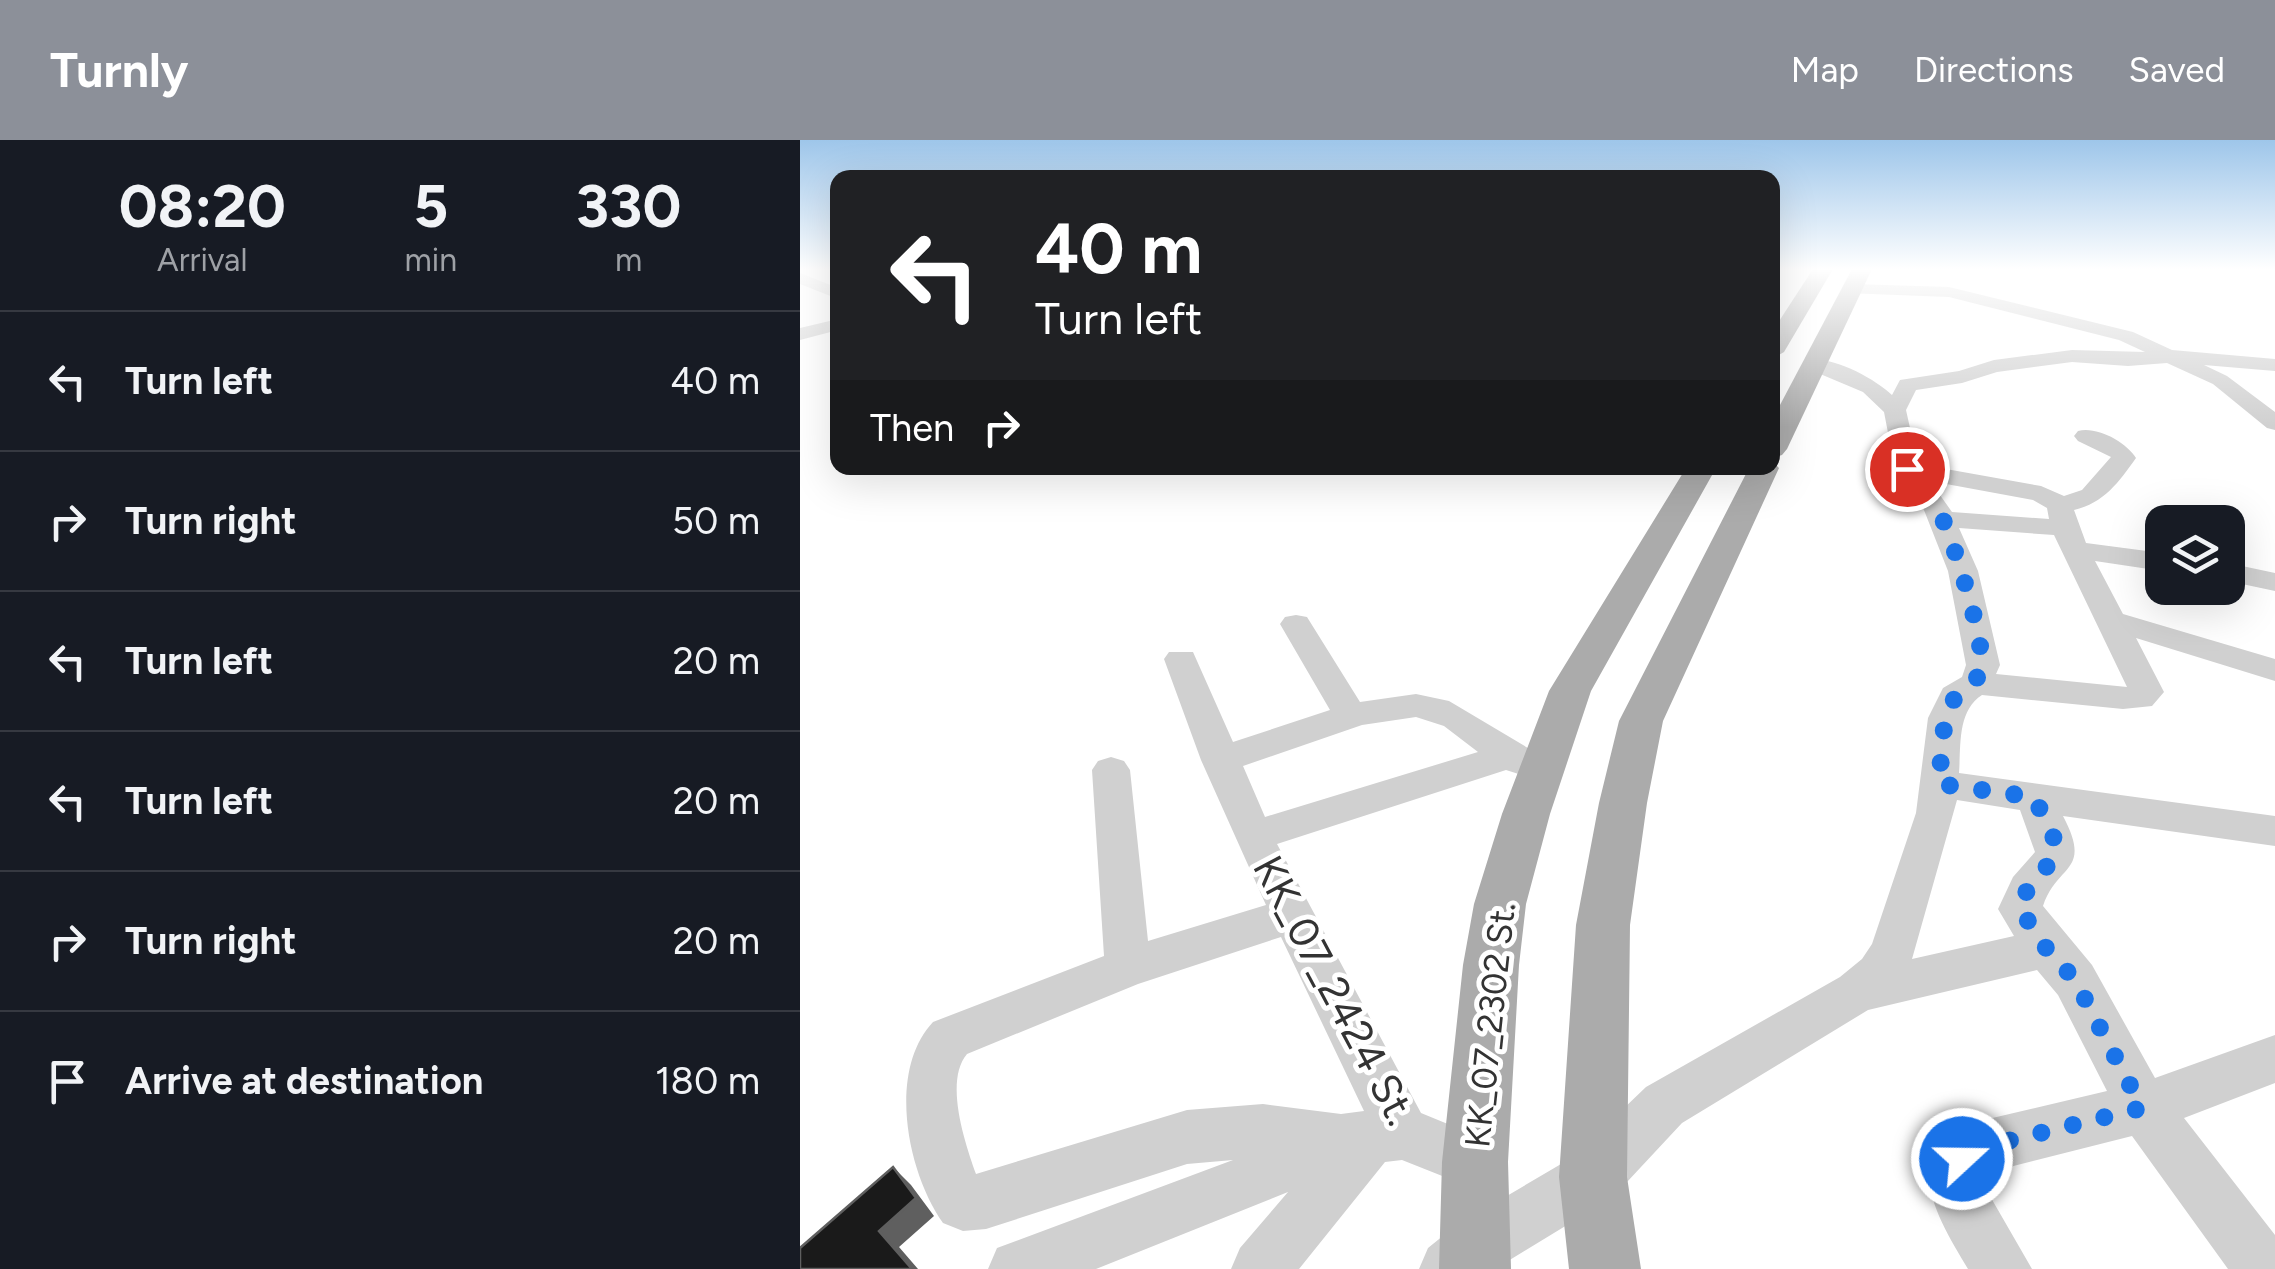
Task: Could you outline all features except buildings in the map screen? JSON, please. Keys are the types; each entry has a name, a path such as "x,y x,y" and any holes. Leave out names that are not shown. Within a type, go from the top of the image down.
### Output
{"main road":[{"path":"1780,432 1835,322"},
{"name":"KK_07_2302 St.","path":"1466,1262 1491,965 1524,763 1697,475"},
{"path":"1605,1269 1594,1176 1604,925 1641,722 1761,475"}],"street":[{"path":"2068,322 2126,336 2174,356 2220,380 2275,423"},
{"path":"801,332 830,326"},
{"path":"1895,410 1908,385 1957,378 1994,366 2072,356 2128,360 2174,356 2275,365"},
{"path":"1813,364 1870,386 1895,410 1907,469 1935,504 1963,570 1982,664 1976,683"},
{"path":"2066,527 2076,503 2097,494 2108,474 2124,458 2120,451 2086,436"},
{"path":"1466,1262 1594,1176 1664,1105 1857,992 1878,973 1892,952 1936,813 1946,718 1956,696 1976,683 2140,698 2146,692 2066,527 2040,494 1907,469"},
{"path":"1942,519 2066,527 2145,556"},
{"path":"2245,576 2275,582"},
{"path":"2111,620 2275,670"},
{"path":"1296,624 1351,716"},
{"name":"KK_07_2424 St.","path":"1181,659 1220,760 1294,916 1372,1137 1475,1162"},
{"path":"1220,760 1351,716 1419,705 1435,708 1524,763"},
{"name":"KK_07_2424 St.","path":"1254,836 1524,763"},
{"path":"1111,770 1128,967"},
{"path":"1939,784 2275,831"},
{"path":"2034,797 2056,848 2052,861 2024,890 2020,909 2046,948 2075,980 2142,1108 2264,1269"},
{"path":"1294,916 1128,967 976,1024 950,1038 935,1056 932,1075 946,1176 953,1195 962,1203 986,1201 1187,1136 1264,1131 1372,1137"},
{"path":"1857,992 2046,948"},
{"path":"2002,1269 1954,1176 1971,1150 2142,1108 2275,1059"},
{"path":"1018,1269 1372,1137"},
{"path":"1261,1269 1372,1137"}],"route":[{"path":"1907,469 1935,504 1963,570 1982,664 1976,683 1956,696 1946,718 1939,784 2034,797 2056,848 2052,861 2024,890 2020,909 2046,948 2075,980 2142,1108 1971,1150 1962,1159"}]}
